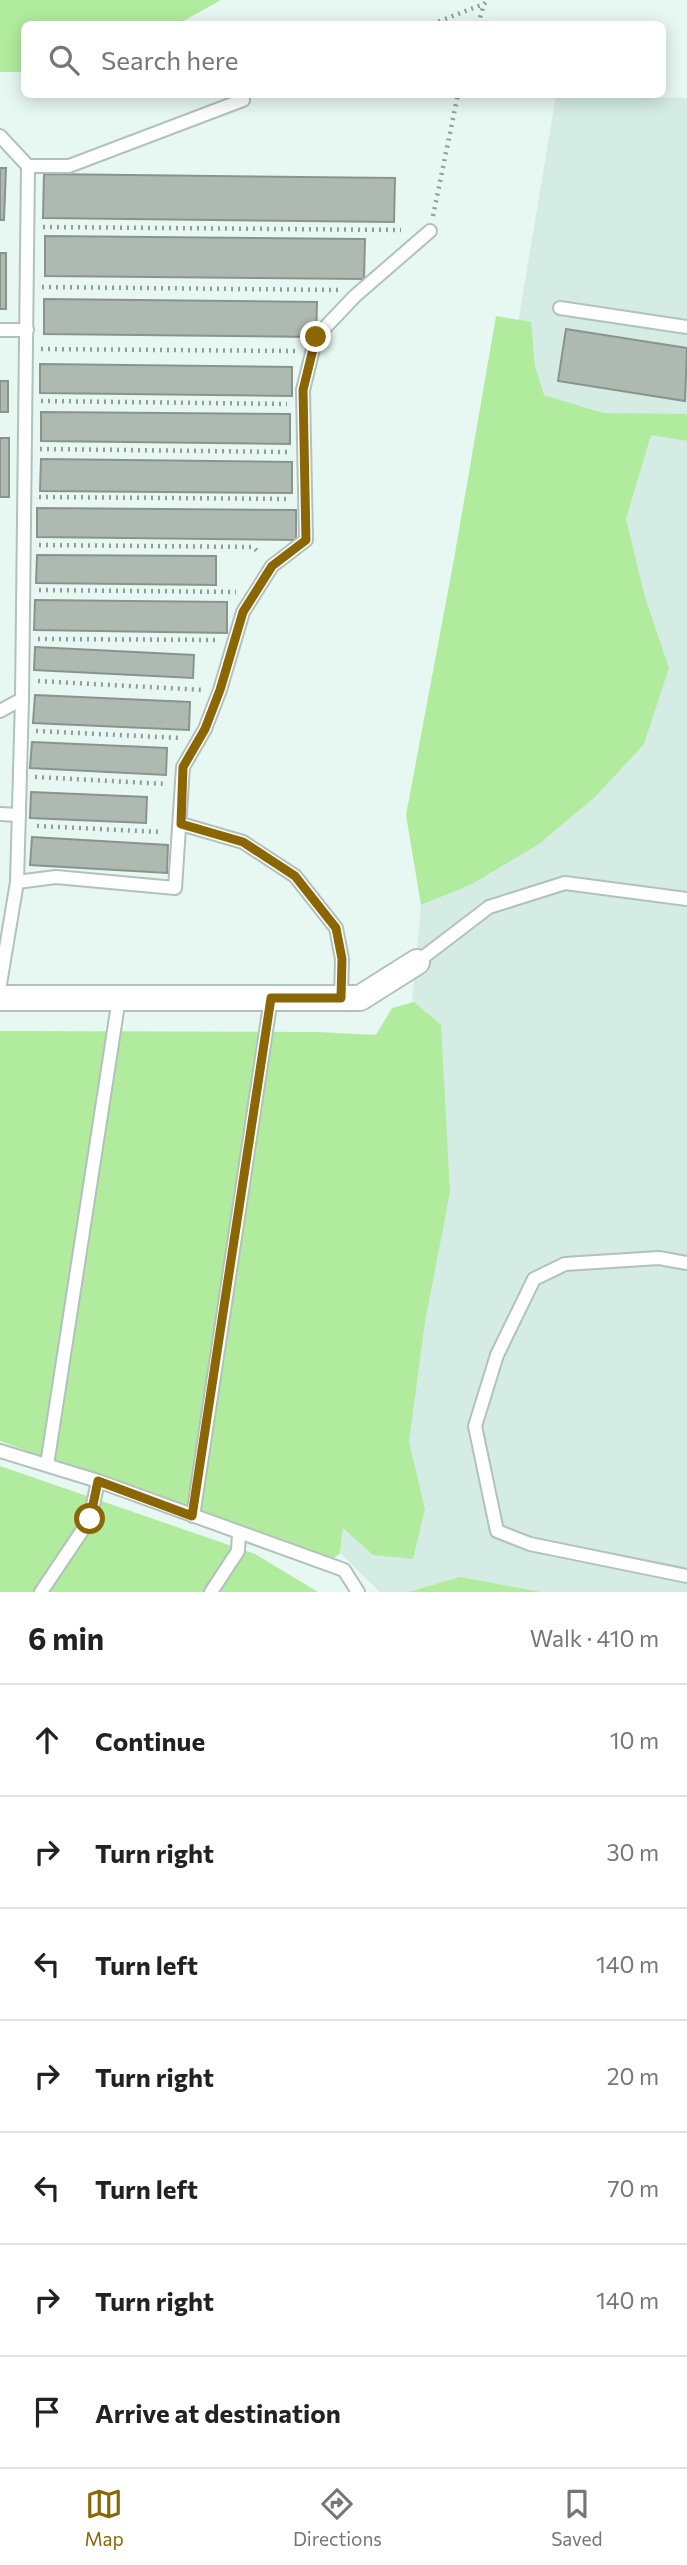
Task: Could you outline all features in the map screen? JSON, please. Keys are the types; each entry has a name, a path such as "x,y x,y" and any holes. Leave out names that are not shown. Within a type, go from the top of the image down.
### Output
{"street":[{"path":"0,998 360,998 417,962"}],"lane":[{"path":"28,166 69,166 243,100"},
{"path":"0,136 28,166 23,680 17,882 0,984"},
{"path":"17,882 56,877 175,888 183,767 199,739 220,690 243,612 272,566 306,540 303,390 316,337 362,290 430,231"},
{"path":"560,308 687,327"},
{"path":"0,330 27,330"},
{"path":"0,711 22,699"},
{"path":"0,814 19,820"},
{"path":"180,828 243,842 295,876 336,928 342,959 341,998"},
{"path":"417,962 489,906 565,883 687,899"},
{"path":"47,1465 119,998"},
{"path":"192,1516 271,998"},
{"path":"687,1263 659,1258 565,1264 534,1279 497,1354 475,1426 497,1531 530,1544 687,1576"},
{"path":"0,1451 98,1481 344,1570 358,1592"},
{"path":"41,1592 90,1519 98,1481"},
{"path":"211,1592 238,1551 239,1533"}],"path":[{"path":"439,21 486,2"},
{"path":"479,21 486,2"},
{"path":"28,227 430,231 457,98"},
{"path":"27,286 362,290"},
{"path":"26,349 313,351"},
{"path":"26,401 303,404"},
{"path":"25,449 303,452"},
{"path":"25,497 305,500"},
{"path":"24,545 253,547 272,566"},
{"path":"24,590 256,592"},
{"path":"23,638 235,640"},
{"path":"23,680 220,690"},
{"path":"22,730 199,739"},
{"path":"20,776 182,784"},
{"path":"19,820 180,828"}],"shaded area":[{"path":"556,98 687,98 687,1592 380,1592 340,1553 409,1037 421,905"}],"green space":[{"path":"0,0 221,0 183,21 21,21 21,72 0,72"},
{"path":"496,316 531,322 535,366 544,395 603,413 687,414 687,441 651,435 626,519 645,597 669,668 644,744 595,797 539,844 472,884 421,905 406,815"},
{"path":"414,1002 441,1025 450,1192 425,1322 409,1442 425,1509 413,1559 373,1555 343,1528 340,1553 330,1561 0,1441 0,1031 318,1032 376,1035 392,1008"},
{"path":"0,1466 255,1554 318,1592 0,1592"},
{"path":"460,1577 541,1592 409,1592"}],"building":[{"path":"0,168 6,168 4,220 0,220"},
{"path":"44,174 395,178 394,222 43,218"},
{"path":"45,236 365,239 364,279 45,276"},
{"path":"0,253 6,253 6,309 0,309"},
{"path":"44,299 317,302 316,337 44,334"},
{"path":"566,329 687,348 685,401 558,381"},
{"path":"40,364 292,367 292,396 40,393"},
{"path":"0,381 8,381 8,412 0,412"},
{"path":"41,412 290,414 290,444 41,441"},
{"path":"0,438 9,438 9,497 0,497"},
{"path":"41,459 292,462 292,493 40,491"},
{"path":"37,508 296,510 296,540 37,537"},
{"path":"37,555 216,556 216,585 36,583"},
{"path":"35,600 227,602 227,633 34,630"},
{"path":"35,647 194,655 193,678 34,670"},
{"path":"35,695 190,702 189,730 33,723"},
{"path":"32,742 167,748 166,775 30,768"},
{"path":"31,792 147,797 146,823 30,818"},
{"path":"32,837 168,845 167,873 30,865"}],"route":[{"path":"90,1519 98,1481 192,1516 271,998 341,998 342,959 336,928 295,876 243,842 181,824 183,767 205,729 220,690 243,612 272,566 306,540 303,390 316,337"}]}
